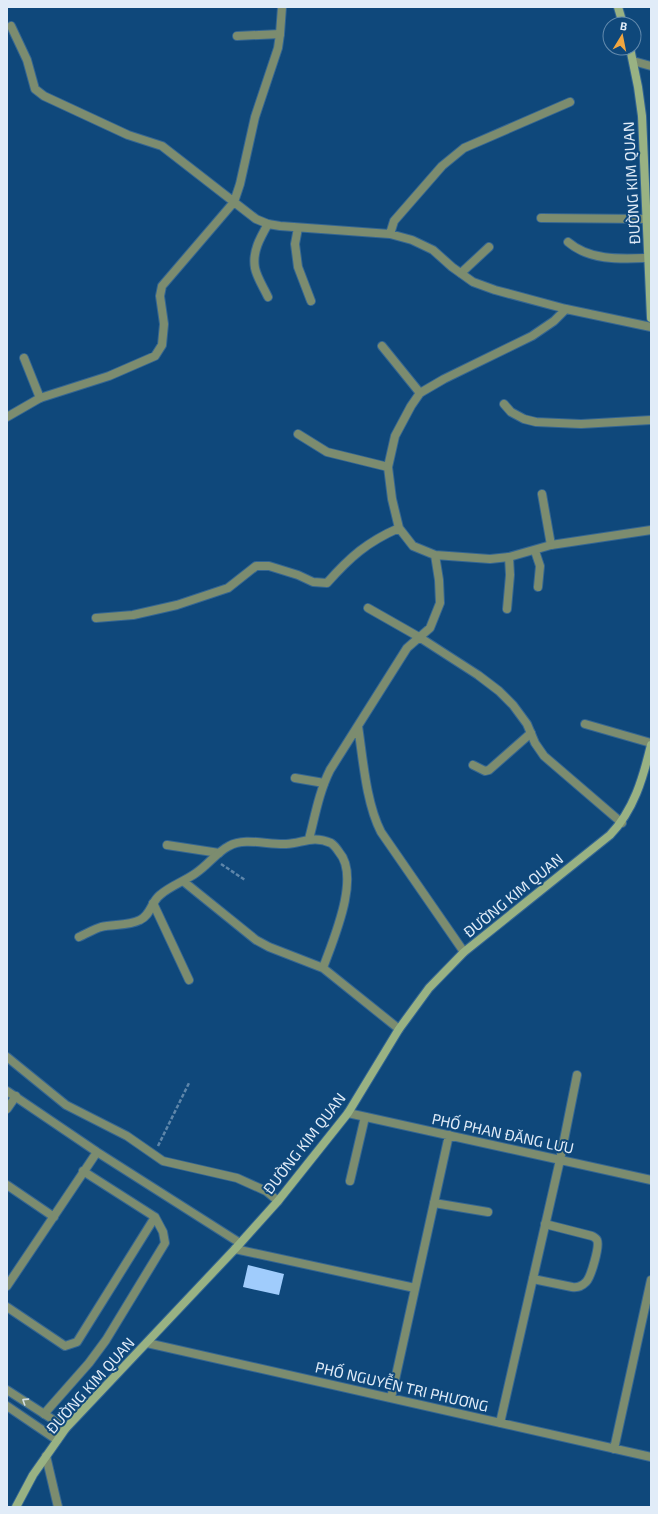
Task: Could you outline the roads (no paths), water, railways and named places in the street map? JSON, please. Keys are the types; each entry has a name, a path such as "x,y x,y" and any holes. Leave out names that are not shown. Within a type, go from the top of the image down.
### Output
{"main road":[{"name":"ĐƯỜNG KIM QUAN","path":"632,56 642,116 651,318"},
{"name":"ĐƯỜNG KIM QUAN","path":"16,1507 46,1456 66,1428 238,1246 278,1201 348,1113 399,1029 430,988 464,952 610,835 622,823 636,795 647,763 651,744"}],"street":[{"path":"7,417 40,398 109,376 155,356 162,345 164,324 160,296 162,286 234,202 240,184 255,116 278,48 282,7"},
{"path":"11,26 27,60 35,88 44,96 128,135 162,146 234,202 256,218 268,224 298,228 390,234 412,240 433,250 472,282 495,290 566,309 651,327"},
{"path":"237,36 280,34"},
{"path":"633,61 651,66"},
{"path":"390,234 394,221 399,215 442,166 464,148 570,102"},
{"path":"542,218 646,219"},
{"path":"268,224 255,252 255,269 268,297"},
{"path":"298,228 295,244 298,267 311,301"},
{"path":"568,242 585,253 593,255 632,259 648,258"},
{"path":"461,273 489,247"},
{"path":"566,309 554,321 532,336 444,379 420,393 411,406 395,436 388,467 392,500 399,528 413,546 435,555 490,558 509,557 535,551 551,545 651,530"},
{"path":"382,346 420,393"},
{"path":"24,358 40,398"},
{"path":"504,404 512,412 524,419 536,422 581,424 651,420"},
{"path":"298,434 328,452 388,467"},
{"path":"542,494 551,545"},
{"path":"96,618 133,615 177,605 228,588 256,566 269,566 298,575 313,582 327,583 345,563 363,547 380,536 399,528"},
{"path":"535,551 540,566 538,587"},
{"path":"309,839 324,783 407,648 430,628 440,602 439,580 435,555"},
{"path":"507,609 510,575 509,557"},
{"path":"368,608 419,637 478,675 499,691 513,705 527,724 535,743 544,756 622,823"},
{"path":"585,724 651,744"},
{"path":"358,726 364,769 376,824 464,952"},
{"path":"473,765 485,771 489,770 531,733"},
{"path":"295,778 324,783"},
{"path":"79,937 101,927 122,925 139,921 147,916 153,903 160,895 196,873 230,845 240,842 288,844 309,839 332,844 344,858 347,874 346,897 339,925 324,968"},
{"path":"167,845 216,856"},
{"path":"182,881 256,940 269,947 324,968 399,1029"},
{"path":"153,903 189,980"},
{"path":"7,1057 66,1105 127,1136 163,1162 199,1168 237,1178 266,1190 278,1201"},
{"path":"500,1423 546,1224 577,1075"},
{"path":"7,1091 238,1246 415,1288"},
{"path":"7,1109 16,1096"},
{"name":"PHỐ PHAN ĐĂNG LƯU","path":"348,1113 651,1180"},
{"path":"350,1181 365,1117"},
{"path":"391,1398 449,1136"},
{"path":"7,1286 97,1152"},
{"path":"44,1414 89,1363 106,1340 165,1243 163,1232 155,1217 84,1171"},
{"path":"8,1188 54,1217"},
{"path":"434,1203 488,1212"},
{"path":"7,1307 65,1346 77,1342 155,1217"},
{"path":"533,1279 576,1287 585,1284 590,1278 598,1242 597,1238 546,1224"},
{"path":"614,1449 651,1280"},
{"name":"PHỐ NGUYỄN TRI PHƯƠNG","path":"147,1343 651,1457"},
{"path":"7,1390 66,1428"},
{"path":"7,1406 58,1440"},
{"path":"46,1456 58,1507"}]}
